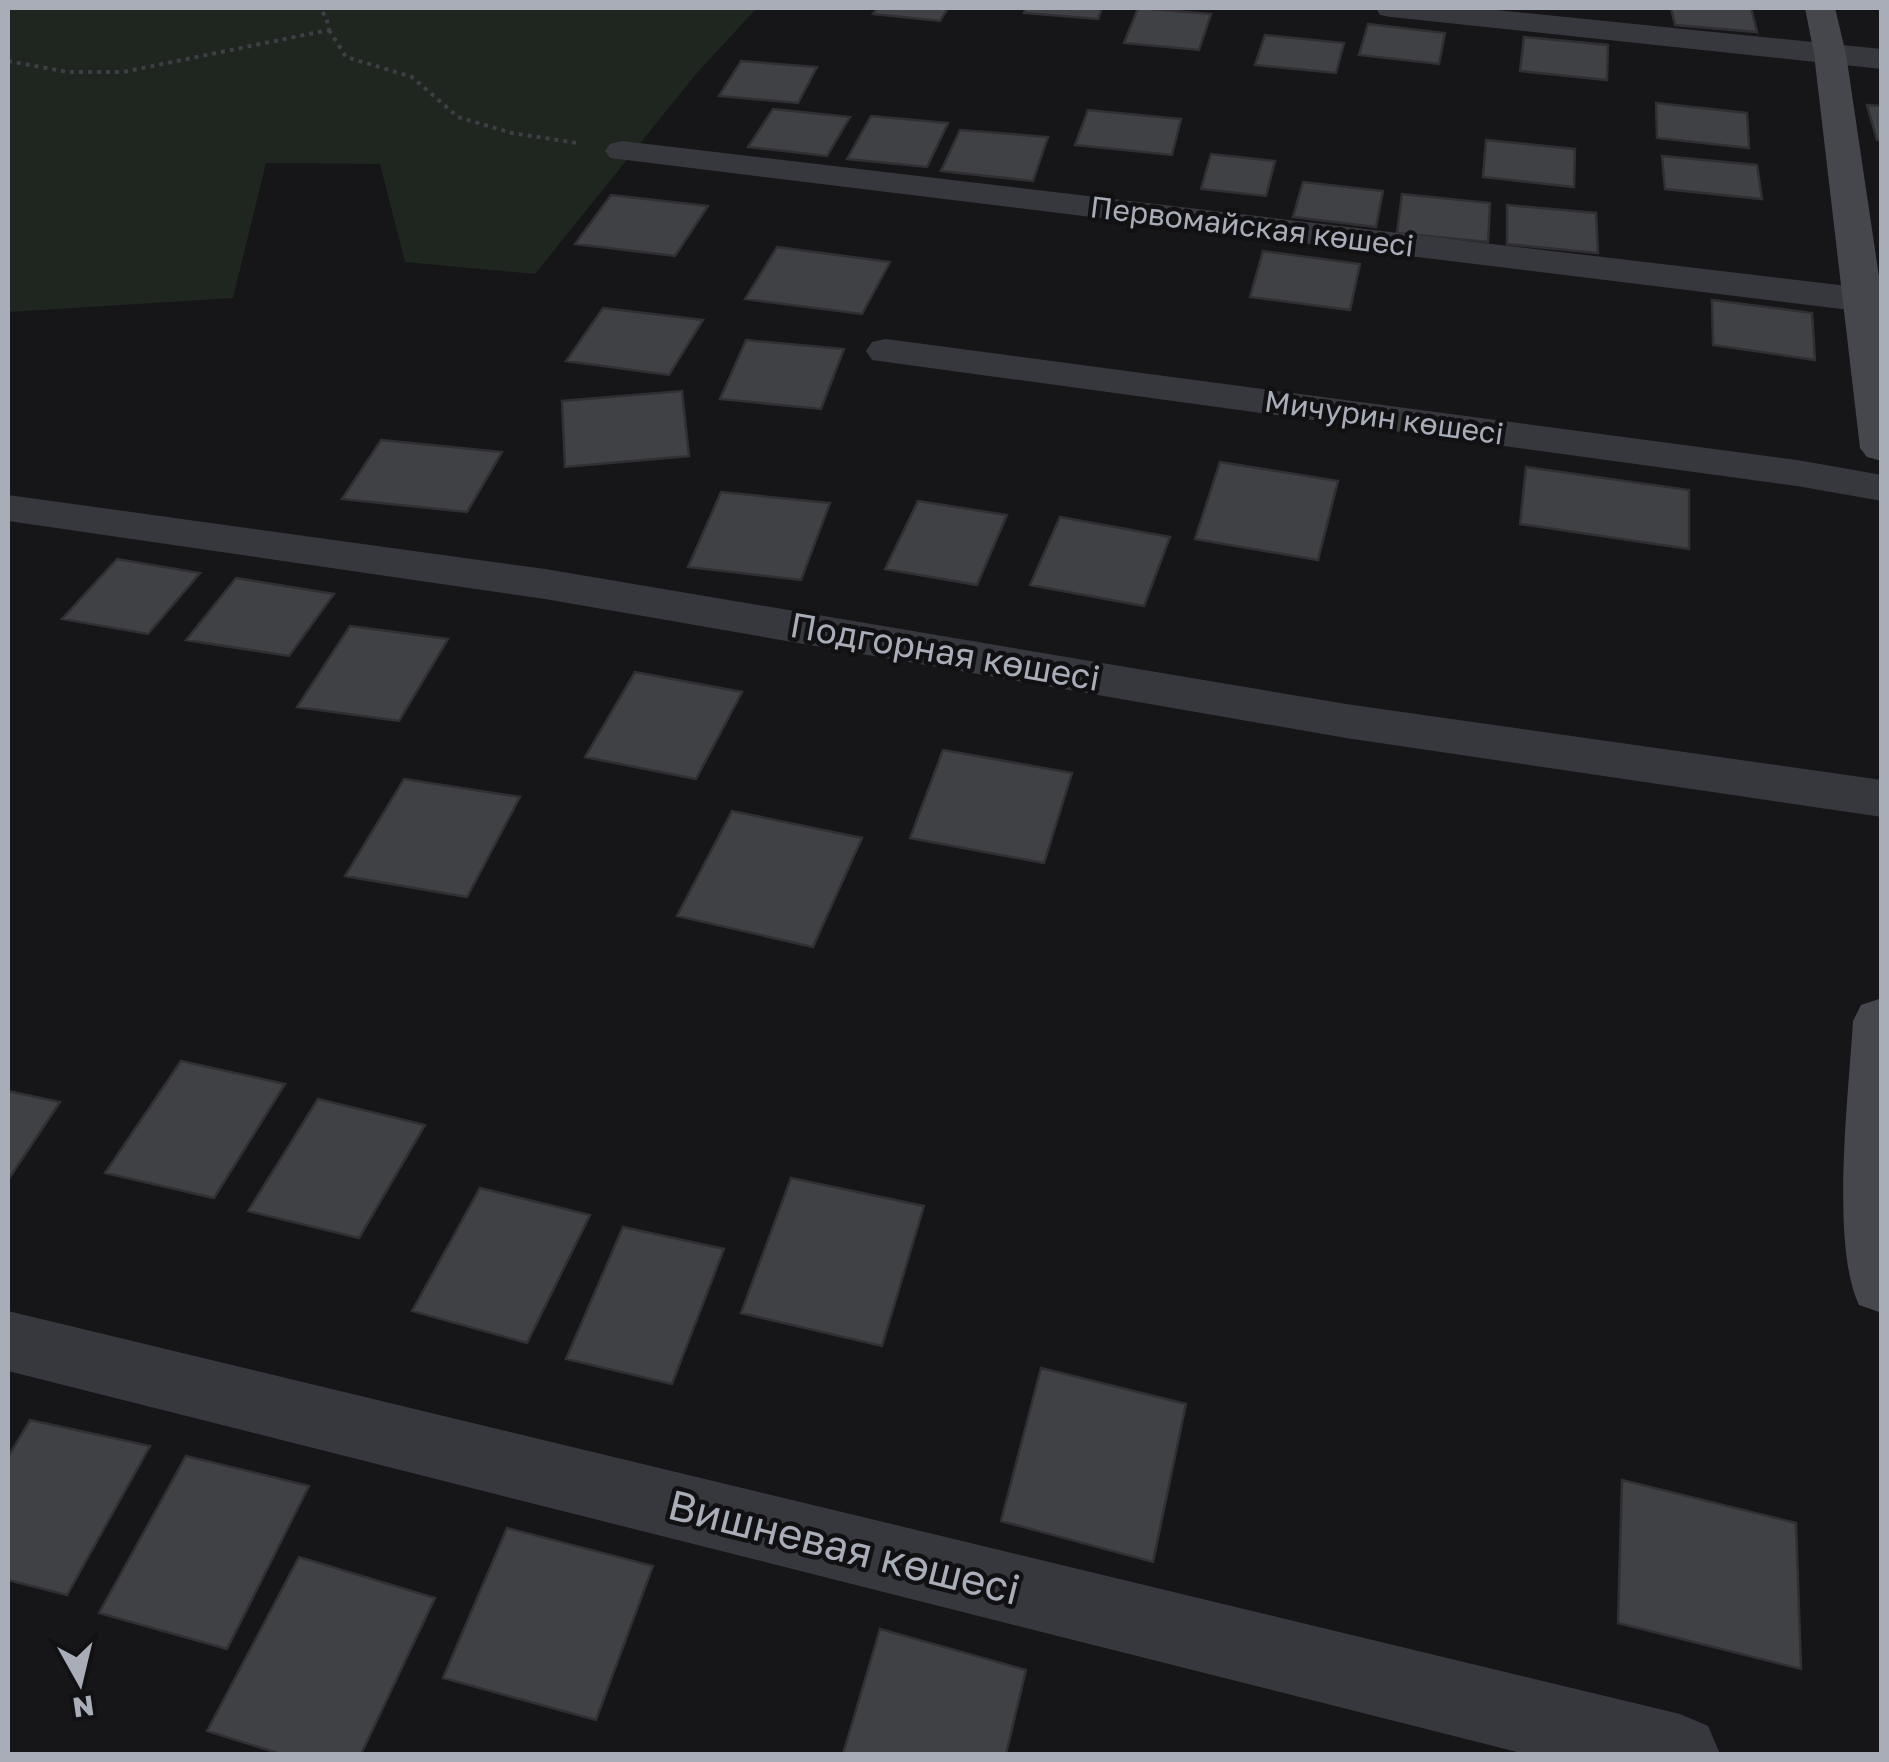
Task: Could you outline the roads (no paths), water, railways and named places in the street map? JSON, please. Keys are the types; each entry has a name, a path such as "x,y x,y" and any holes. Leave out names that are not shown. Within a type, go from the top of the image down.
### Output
{"street":[{"path":"1391,8 1882,59"},
{"path":"1820,8 1872,301 1882,448"},
{"name":"Первомайская көшесі","path":"622,151 1872,301"},
{"name":"Мичурин көшесі","path":"886,351 1797,473 1882,488"},
{"name":"Подгорная көшесі","path":"8,508 544,584 1346,721 1882,799"},
{"path":"1882,1021 1876,1216 1882,1284"},
{"name":"Вишневая көшесі","path":"8,1342 1680,1754"}]}
